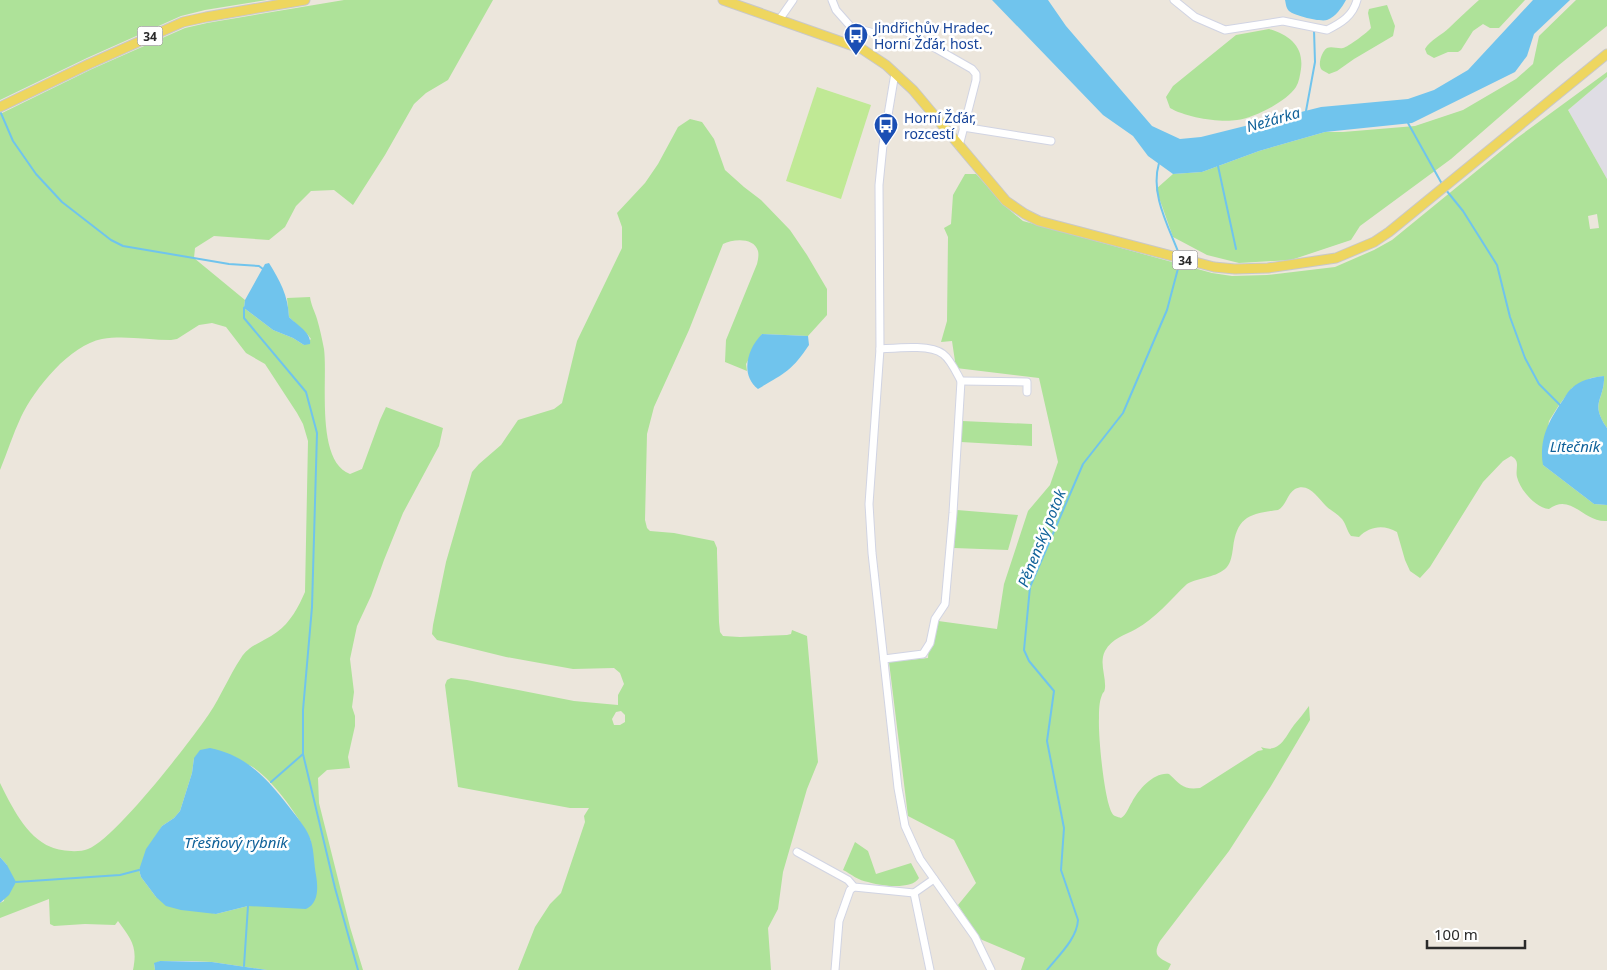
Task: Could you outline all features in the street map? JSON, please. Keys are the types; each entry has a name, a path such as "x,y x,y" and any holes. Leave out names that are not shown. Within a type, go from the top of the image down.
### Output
{"main road":[{"name":"34","path":"3,105 183,22 305,0"},
{"name":"34","path":"723,0 862,49 886,65 913,90 1006,201 1025,214 1040,222 1214,267 1249,269 1309,263 1348,254 1374,242 1389,232 1607,54"}],"street":[{"path":"779,20 793,0"},
{"path":"832,0 836,10 851,27 862,49"},
{"path":"1174,0 1195,17 1225,30 1283,20 1327,30 1342,22 1355,10 1357,0"},
{"path":"851,27 874,33 893,27 900,28 972,68 976,74 976,80 959,146"},
{"path":"894,73 882,145 879,185 880,349 869,504 872,553 898,788 905,826 920,859 975,937 991,970"},
{"path":"964,127 1051,141"},
{"path":"880,349 935,349 944,354 960,381 953,513 945,604 935,619 930,643 923,654 884,658"},
{"path":"960,381 1027,382 1027,392"},
{"path":"797,852 848,880 854,887 914,893 934,879"},
{"path":"835,970 839,921 850,890 854,887"},
{"path":"914,893 930,970"}],"shaded area":[{"path":"1607,77 1607,179 1568,110"}],"green space":[{"path":"0,0 267,0 205,10 181,16 0,100"},
{"path":"344,0 493,0 448,80 426,93 414,104 385,155 353,205 334,190 311,191 296,206 285,227 269,240 214,236 195,248 194,258 245,300 244,308 273,330 293,338 304,345 311,339 289,317 287,298 310,297 324,349 327,437 339,466 350,474 362,469 386,407 443,428 439,446 403,513 371,596 357,626 350,659 354,692 352,707 355,716 355,726 348,757 350,768 327,770 318,778 319,803 350,927 363,970 267,970 212,962 160,961 154,964 155,970 133,970 134,949 127,933 118,921 115,925 54,926 50,924 49,899 0,918 0,903 4,901 7,865 0,857 0,783 20,820 42,842 51,847 75,851 88,849 100,842 152,788 186,745 209,714 245,653 286,624 305,592 308,441 303,424 265,364 246,353 226,327 212,323 199,325 177,339 171,340 102,339 78,350 55,369 35,393 18,423 0,470 0,114 92,69 185,28","holes":["194,758 251,766 277,789 300,821 311,841 270,906 248,906 216,914 156,897 141,877 139,870 162,826 174,818 180,811 192,773"]},
{"path":"1479,0 1525,0 1499,28 1490,28 1483,24 1473,31 1458,52 1448,52 1434,58 1427,54 1425,49 1430,43 1446,31"},
{"path":"1576,0 1607,0 1607,26 1451,159 1360,226 1351,240 1291,260 1239,263 1207,255 1173,237 1156,189 1173,174 1202,172 1259,151 1325,132 1415,126 1463,110 1516,79 1533,64 1539,36"},
{"path":"1387,5 1395,26 1393,36 1337,71 1329,74 1322,70 1320,62 1327,48 1343,48 1358,39 1371,28 1369,9"},
{"path":"1269,29 1289,38 1300,54 1301,69 1298,83 1285,98 1252,116 1230,121 1193,117 1170,108 1166,97 1173,86 1236,35"},
{"path":"1607,72 1607,77 1568,110 1607,179 1607,428 1598,406 1604,384 1604,376 1591,378 1572,388 1549,421 1543,465 1594,504 1607,505 1607,521 1591,518 1564,504 1549,509 1534,502 1521,487 1517,477 1517,462 1511,456 1503,461 1483,482 1430,567 1420,578 1410,571 1397,532 1392,529 1377,527 1367,530 1359,537 1351,536 1340,517 1309,489 1300,487 1295,489 1278,510 1259,513 1246,519 1241,523 1235,538 1231,558 1223,571 1187,584 1150,620 1115,640 1105,651 1103,665 1105,688 1100,704 1099,726 1106,795 1112,813 1114,816 1121,818 1143,787 1163,774 1169,774 1186,787 1200,788 1258,751 1263,750 1261,747 1273,748 1281,743 1309,706 1310,720 1271,786 1229,851 1160,941 1157,953 1160,958 1171,964 1168,970 1021,970 1025,958 980,939 958,905 976,883 954,840 908,816 889,662 928,658 931,620 997,629 1004,584 1028,511 1050,485 1058,462 1039,378 956,368 952,341 941,342 947,321 948,237 944,228 951,224 953,195 965,174 976,174 1006,207 1023,221 1212,273 1232,276 1267,275 1335,267 1374,250 1392,240 1517,138","holes":["1597,214 1599,228 1590,229 1588,216"]},
{"path":"817,87 871,105 841,199 786,181"},
{"path":"690,119 702,122 714,139 725,170 761,200 790,230 827,289 827,315 808,336 762,334 746,364 747,371 725,362 726,340 757,264 758,251 752,243 743,240 723,244 689,330 654,407 647,434 645,520 650,531 674,533 714,541 717,548 719,622 720,632 723,636 787,635 791,634 792,630 807,636 818,762 807,789 783,872 778,909 768,928 771,970 518,970 535,927 550,904 561,893 585,822 584,816 589,808 570,808 458,787 445,685 447,680 451,678 574,701 618,705 618,695 624,684 620,673 614,668 573,669 506,657 437,640 432,634 433,625 446,562 472,472 501,445 518,420 554,409 562,403 577,341 622,248 622,227 617,213 645,183 658,164 678,127","holes":["621,711 625,715 625,722 620,725 614,725 612,719 616,712"]},
{"path":"962,421 1032,424 1032,446 961,442"},
{"path":"957,510 1018,515 1008,550 954,548"},
{"path":"855,842 868,851 876,874 911,863 919,878 915,882 903,886 888,886 855,877 843,870"}],"water":[{"name":"Nežárka","path":"992,0 1048,0 1066,26 1152,126 1180,139 1201,137 1321,107 1408,99 1434,90 1468,70 1533,0 1570,0 1534,34 1527,56 1515,72 1412,123 1325,132 1259,151 1202,172 1173,174 1148,156 1133,136 1103,115"},
{"path":"1285,0 1346,0 1341,9 1330,19 1319,20 1292,13 1287,9"},
{"path":"269,263 283,288 289,317 306,332 309,336 310,344 304,345 293,338 273,330 244,308 245,300 265,264"},
{"path":"762,334 808,336 809,345 797,361 786,371 758,389 752,383 747,369 749,354"},
{"name":"Litečník","path":"1604,376 1604,384 1598,406 1607,428 1607,505 1594,504 1543,465 1542,456 1546,431 1568,392 1575,385 1583,381"},
{"name":"Třešňový rybník","path":"210,748 236,757 257,771 306,829 312,845 317,889 313,903 306,909 248,906 216,914 181,910 166,906 156,897 141,877 139,870 146,849 162,826 174,818 180,811 192,773 194,758 200,750"},
{"path":"0,857 7,865 16,882 9,895 0,903"},
{"path":"160,961 212,962 267,970 155,970 154,963"}],"waterway":[{"name":"Nežárka","path":"1306,111 1315,62 1314,30"},
{"path":"0,111 13,141 36,174 62,202 111,240 123,246 229,264 259,266 263,269"},
{"path":"1408,123 1442,184"},
{"name":"Pěnenský potok","path":"1159,163 1157,175 1158,198 1165,221 1179,254"},
{"path":"1218,166 1236,249"},
{"path":"1446,190 1463,211 1497,265 1510,317 1525,358 1539,384 1560,405"},
{"name":"Pěnenský potok","path":"1047,970 1071,940 1078,920 1061,870 1064,828 1047,741 1054,691 1029,661 1024,650 1030,587 1083,464 1123,413 1167,310 1180,261"},
{"path":"246,307 244,308 244,318 306,392 317,433 312,607 303,710 303,754 335,888 358,970"},
{"path":"271,782 303,754"},
{"path":"16,882 120,875 139,870"},
{"path":"244,966 248,906"}],"place":[{"name":"Jindřichův Hradec, Horní Žďár, host.","path":"856,56"},
{"name":"Horní Žďár, rozcestí","path":"886,146"}]}
